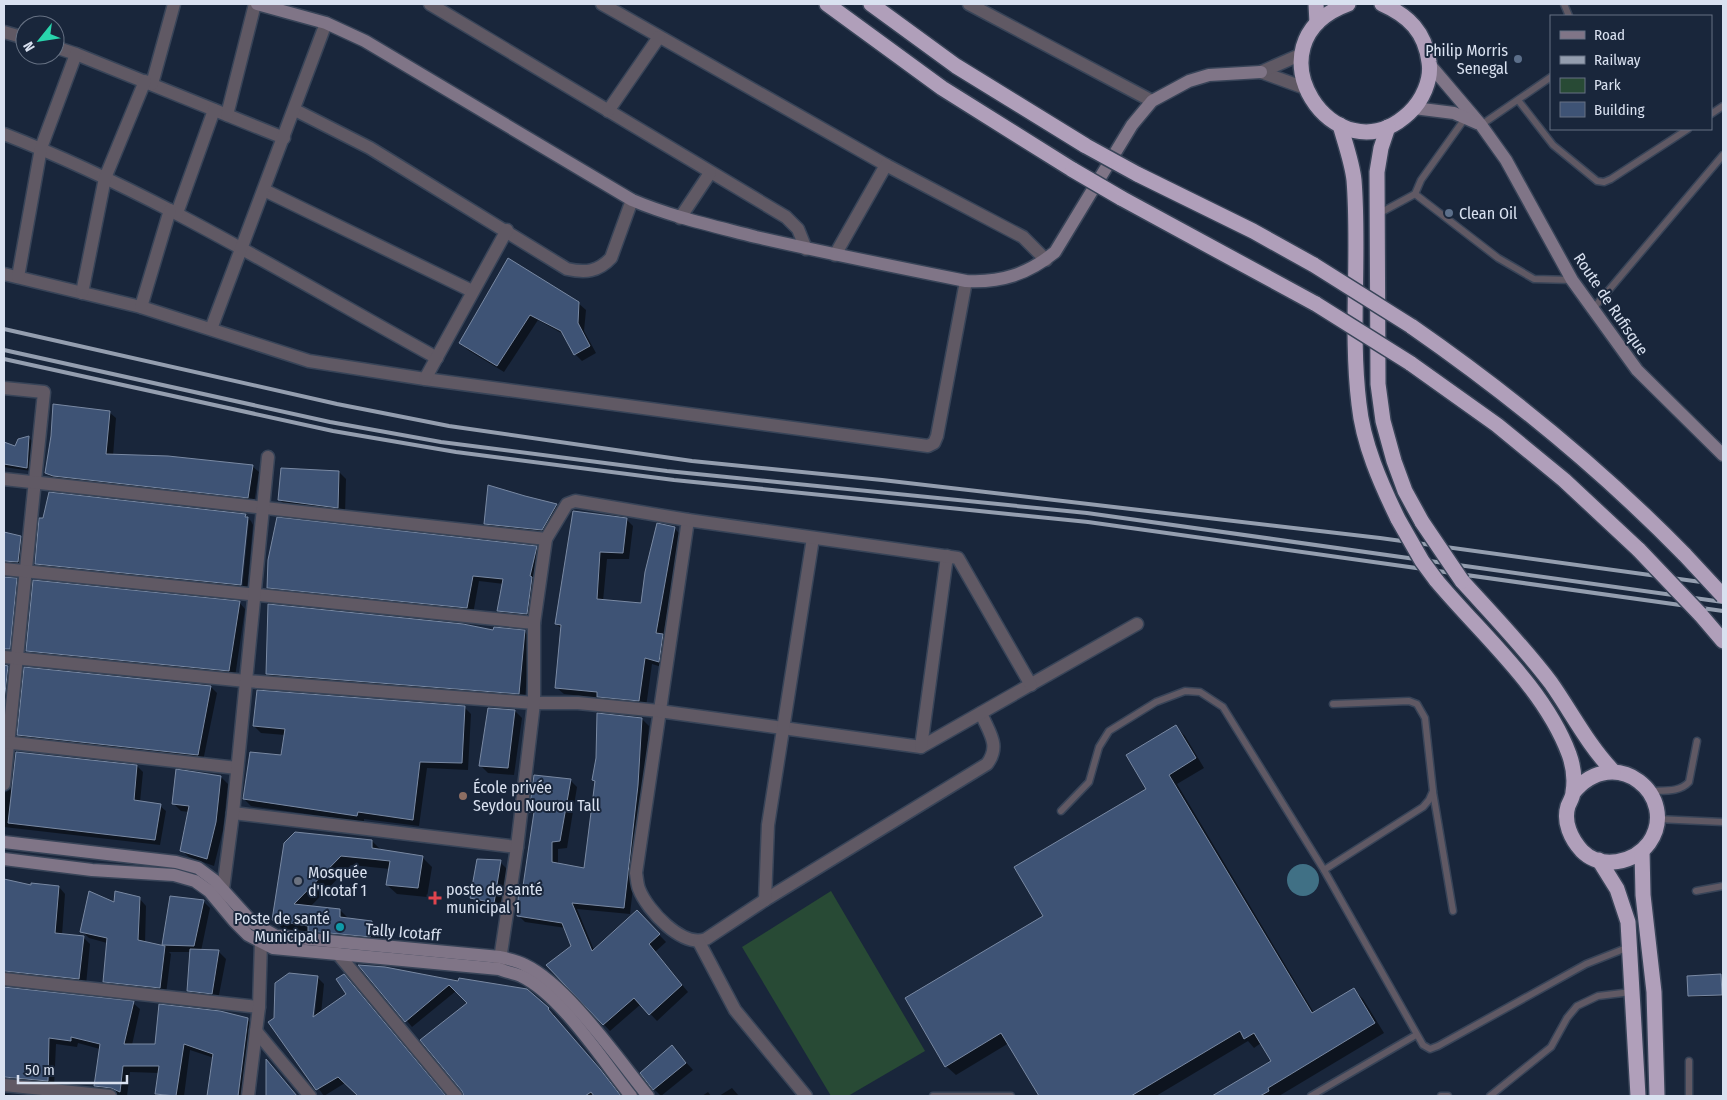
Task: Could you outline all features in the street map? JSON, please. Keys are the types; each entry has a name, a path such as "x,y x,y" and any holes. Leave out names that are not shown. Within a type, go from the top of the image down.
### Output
{"highway":[{"path":"827,4 942,88 1073,170 1316,304 1410,363 1496,425 1564,480 1639,550 1723,641"},
{"path":"871,4 956,66 1086,146 1137,174 1253,231 1314,265 1411,326 1505,394 1601,474 1685,555 1723,596"},
{"path":"1316,4 1317,23"},
{"path":"1348,4 1337,8 1317,23 1308,38 1302,54 1302,72 1305,88 1313,104 1325,116 1340,125 1359,130 1388,127 1403,119 1414,108 1426,88 1430,65 1426,45 1416,26 1401,12 1382,4"},
{"path":"1340,125 1354,178 1355,354 1359,406 1365,435 1385,492 1422,561 1436,580 1502,653 1549,718 1569,756 1574,775 1573,793 1568,808 1567,825 1573,840 1584,853 1608,862 1626,860 1642,851 1655,831 1657,819 1656,804 1640,781 1627,774 1613,771 1590,776 1573,793"},
{"path":"1388,127 1381,148 1377,172 1378,384 1383,421 1394,461 1406,491 1422,522 1462,582 1517,642 1551,683 1585,737 1613,771"},
{"path":"1642,851 1643,895 1654,992 1657,1096"},
{"path":"1599,860 1618,889 1624,906 1631,946 1638,1096"}],"street":[{"path":"82,293 106,178 148,83 174,4"},
{"path":"227,115 256,4 326,23 404,62 632,200 680,218 806,249 966,281 987,282 1017,276 1046,260 1055,252 1132,125 1152,101 1189,81 1209,76 1261,72 1302,54"},
{"path":"430,4 786,217 798,228 806,249"},
{"path":"602,4 886,165 1023,237 1046,260"},
{"path":"969,4 1152,101"},
{"path":"211,329 295,110 326,23"},
{"path":"608,111 659,37"},
{"path":"65,50 284,138"},
{"path":"18,277 41,148 76,54"},
{"name":"Route de Rufisque","path":"1430,65 1481,125 1506,160 1572,280 1637,370 1723,455"},
{"path":"1261,72 1305,88"},
{"name":"Route de Rufisque","path":"1414,108 1454,113 1481,125"},
{"path":"141,307 174,212 214,110"},
{"path":"295,110 370,148 507,230 546,258 567,269 582,272 593,271 605,266 611,258 632,200"},
{"path":"4,134 41,148 174,212 437,358"},
{"path":"835,255 886,165"},
{"path":"680,218 710,173"},
{"path":"264,190 472,291"},
{"path":"425,380 507,230"},
{"path":"4,274 141,307 309,361 425,380 928,446 934,443 938,436 966,281"},
{"path":"4,388 44,392 26,571 10,657 4,784"},
{"path":"221,904 233,813 268,458"},
{"path":"4,479 546,539"},
{"path":"499,963 517,847 534,703 534,623 546,539 567,504 575,501 688,520 958,558 1030,684"},
{"path":"688,520 637,860 638,888 661,919 678,934 699,942 735,1010 806,1096"},
{"path":"765,900 768,825 813,538"},
{"path":"921,747 947,556"},
{"path":"4,569 534,623"},
{"path":"10,657 246,681 534,703 578,702 659,711 921,747 1137,624"},
{"path":"699,942 987,764 993,756 995,746 981,713"},
{"path":"6,742 237,768"},
{"path":"233,813 517,847"},
{"name":"Tally Icotaff","path":"4,842 176,862 198,868 222,889 274,948 339,956 525,964 545,978 565,996 648,1096"},
{"name":"Tally Icotaff","path":"4,859 92,870 181,877 195,881 210,891 248,935 329,942 499,963 540,989 560,1007 630,1096"},
{"path":"248,1096 259,1007 263,936"},
{"path":"329,942 456,1096"},
{"path":"4,979 259,1007"},
{"path":"256,1031 310,1096"},
{"path":"4,1085 110,1096"}],"lane":[{"path":"1481,125 1550,78"},
{"path":"1518,100 1553,145 1597,181 1604,182 1611,179 1686,130"},
{"path":"1712,113 1723,106"},
{"path":"1377,215 1415,194 1421,180 1466,117"},
{"path":"1592,310 1723,155"},
{"path":"1415,194 1498,258 1534,279 1572,280"},
{"path":"1061,811 1089,782 1099,747 1109,731 1170,695 1185,690 1200,692 1224,707 1324,870 1423,1045 1430,1049 1438,1046 1586,964 1631,946"},
{"path":"1333,704 1402,701 1417,704 1425,718 1433,790 1453,911"},
{"path":"1649,792 1680,789 1689,782 1697,741"},
{"path":"1324,870 1423,806 1429,800 1433,790"},
{"path":"1657,819 1723,822"},
{"path":"1696,891 1723,886"},
{"path":"1490,1096 1551,1047 1567,1018 1577,1006 1598,996 1633,991"},
{"path":"1311,1096 1416,1035"},
{"path":"1689,1061 1689,1096"},
{"path":"933,1096 1011,1096"},
{"path":"1441,1096 1448,1096"}],"green space":[{"path":"831,891 925,1051 848,1096 831,1096 742,947"}],"water":[{"path":"1303,864 1314,869 1319,880 1314,891 1303,896 1292,891 1287,880 1292,869"}],"building":[{"path":"508,258 579,302 578,323 590,346 574,355 561,331 530,315 497,366 459,343"},
{"path":"53,404 110,411 106,454 168,456 253,465 248,498 53,476 45,473 51,436"},
{"path":"29,436 27,468 4,464 4,442 15,446 18,439"},
{"path":"281,468 339,471 338,508 278,500"},
{"path":"488,485 557,504 542,530 484,524"},
{"path":"49,492 246,514 245,517 248,517 241,585 35,564 39,518 43,518"},
{"path":"573,511 627,518 623,553 600,552 597,599 641,603 645,572 657,523 675,527 656,633 663,634 659,662 645,658 639,701 597,697 597,692 555,688 561,625 555,624"},
{"path":"277,517 537,546 530,576 532,577 527,614 497,611 503,579 473,576 467,608 267,588 268,560"},
{"path":"4,532 21,536 18,562 4,561"},
{"path":"4,577 17,578 10,649 4,649"},
{"path":"33,580 240,601 229,671 26,651"},
{"path":"268,604 463,624 493,630 494,627 525,630 519,694 266,674"},
{"path":"4,665 8,666 4,702"},
{"path":"24,667 211,686 198,755 17,735"},
{"path":"257,690 465,706 462,763 420,762 413,820 358,812 357,816 243,799 250,752 281,755 285,729 253,726"},
{"path":"488,708 515,710 508,768 479,766"},
{"path":"597,713 642,718 638,785 624,908 572,903 592,951 637,910 660,934 649,944 682,985 649,1015 634,998 603,1025 546,965 571,946 562,923 517,916 519,885 523,886 534,812 529,812 534,775 571,779 560,841 552,842 552,862 584,868 595,781 592,780 596,758"},
{"path":"1176,725 1196,758 1169,775 1312,1013 1354,988 1375,1023 1268,1088 1269,1091 1260,1096 1212,1096 1271,1061 1254,1033 1244,1039 1240,1031 1131,1096 1039,1096 1001,1033 945,1067 905,998 1043,916 1014,867 1146,789 1126,755"},
{"path":"16,752 137,765 134,800 161,804 155,840 8,823"},
{"path":"176,769 221,776 216,822 207,859 180,851 189,806 172,804"},
{"path":"295,832 372,840 372,848 423,856 418,888 386,885 390,861 341,856 294,904 340,909 340,917 372,921 370,937 308,931 308,926 272,920 284,843"},
{"path":"477,859 501,860 494,903 470,898"},
{"path":"4,879 31,885 31,883 59,886 55,933 84,936 79,979 4,971"},
{"path":"89,891 114,902 115,891 140,897 138,940 165,946 160,988 103,982 107,938 80,932"},
{"path":"170,896 204,900 194,946 162,945"},
{"path":"190,949 219,950 212,994 187,991"},
{"path":"358,965 385,967 458,981 459,978 527,989 549,1008 621,1096 594,1096 591,1092 585,1096 464,1096 462,1091 420,1040 467,1003 449,985 405,1022"},
{"path":"289,973 318,976 313,1017 346,994 336,979 344,974 446,1096 358,1096 338,1077 316,1090 268,1022 274,1018 275,983"},
{"path":"1721,974 1722,995 1688,996 1687,976"},
{"path":"4,987 134,1001 124,1044 155,1044 159,1004 220,1011 248,1018 238,1096 207,1096 213,1054 184,1044 176,1096 155,1094 159,1066 123,1066 120,1092 111,1088 94,1086 100,1044 71,1037 71,1041 49,1038 48,1081 4,1077"},
{"path":"672,1045 686,1063 653,1090 640,1073"},
{"path":"266,1059 297,1096 266,1096"}],"railway":[{"path":"4,329 337,404 449,426 692,461 882,480 1380,538 1723,585"},
{"path":"4,350 330,422 441,442 667,471 1087,513 1723,602"},
{"path":"4,359 333,431 456,452 674,480 1088,522 1723,611"}],"place":[{"name":"Philip Morris Senegal","path":"1518,59"},
{"name":"Clean Oil","path":"1449,213"},
{"name":"École privée Seydou Nourou Tall","path":"463,796"},
{"name":"Mosquée d'Icotaf 1","path":"298,881"},
{"name":"poste de santé municipal 1","path":"435,898"},
{"name":"Poste de santé Municipal II","path":"340,927"}]}
